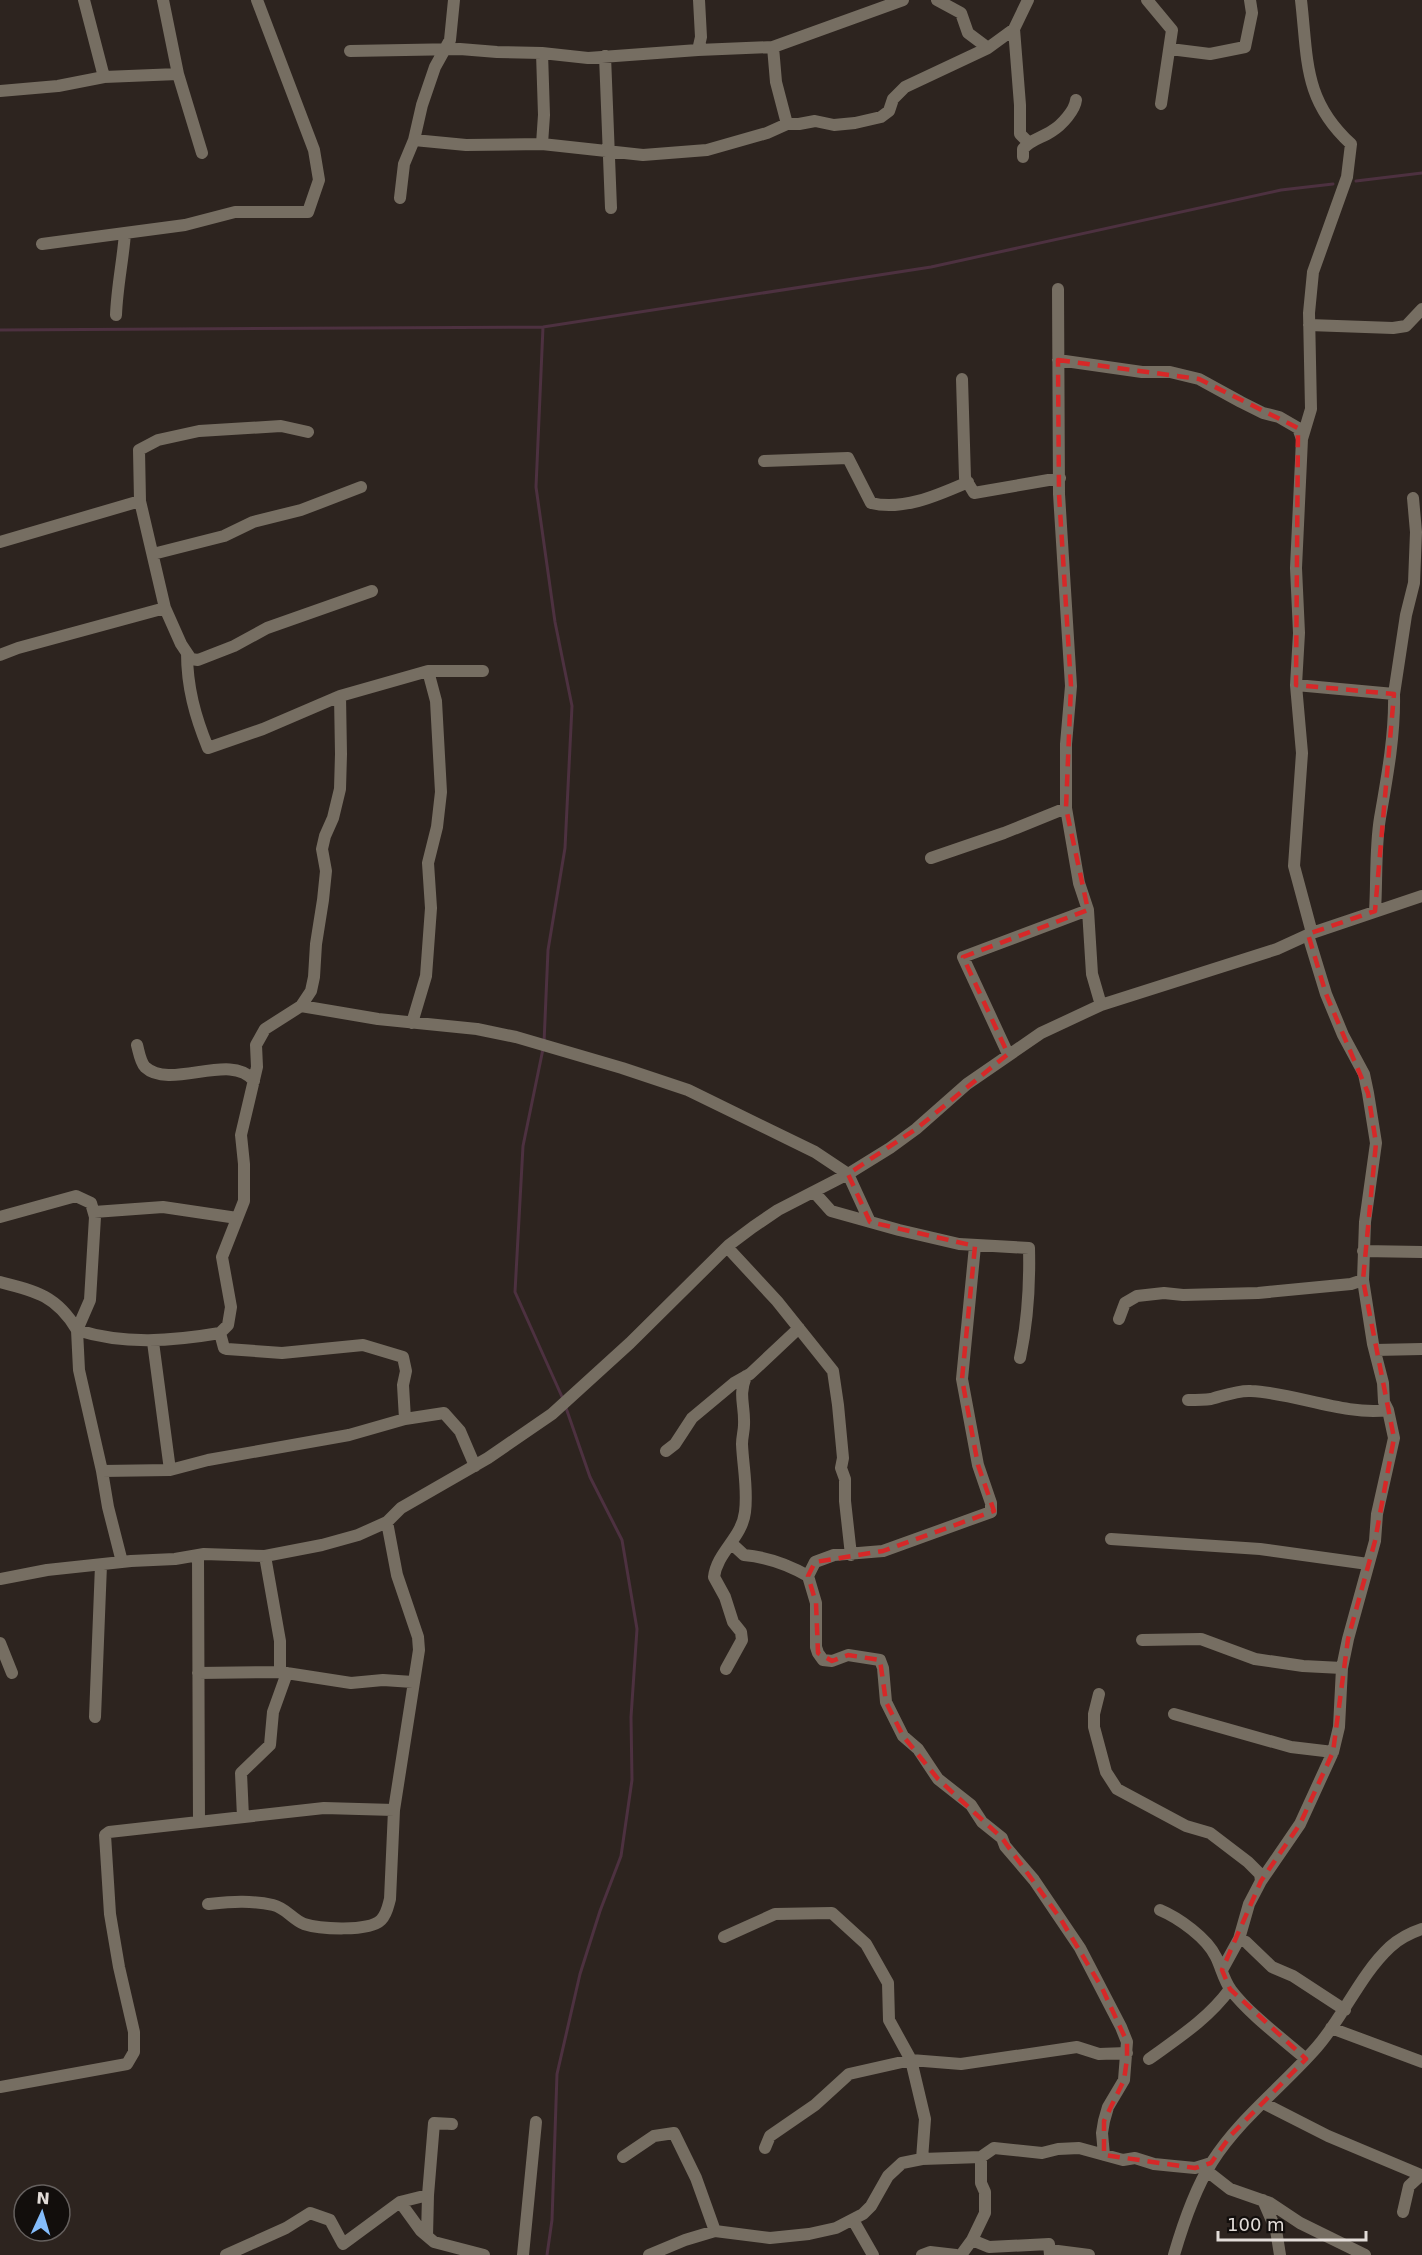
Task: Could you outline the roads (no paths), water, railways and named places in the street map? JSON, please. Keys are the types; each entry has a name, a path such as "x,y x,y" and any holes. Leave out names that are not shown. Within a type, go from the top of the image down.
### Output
{"street":[{"path":"84,0 104,77"},
{"path":"164,0 178,74 202,153"},
{"path":"42,244 185,225 235,212 308,212 319,180 314,150 257,0"},
{"path":"400,198 404,164 414,140 422,105 435,67 450,40 454,0"},
{"path":"698,50 701,37 699,0"},
{"path":"350,51 444,49 542,53 588,58 773,47 903,0"},
{"path":"938,0 961,13"},
{"path":"957,0 968,33 988,48"},
{"path":"414,140 466,145 542,144 643,155 707,150 767,133 787,124 815,120 834,125 881,117 889,111 893,99 905,87 988,48 1014,29 1028,0"},
{"path":"1148,0 1172,30 1161,104"},
{"path":"1170,49 1210,54 1245,47 1252,13 1250,0"},
{"path":"1222,1970 1239,1939 1249,1904 1261,1881 1300,1824 1333,1752 1339,1727 1342,1668 1375,1540 1377,1514 1394,1438 1384,1402 1383,1383 1363,1280 1365,1222 1376,1143 1368,1093 1364,1074 1342,1035 1326,994 1294,866 1302,753 1296,685 1299,633 1296,568 1302,439 1311,410 1309,325 1312,272 1325,243 1347,177 1351,144 1333,127 1317,100 1307,66 1301,0"},
{"path":"1014,29 1020,134 1029,142"},
{"path":"773,47 776,82 787,124"},
{"path":"542,53 544,115 542,144"},
{"path":"605,56 611,208"},
{"path":"0,91 58,86 104,77 178,74"},
{"path":"1023,157 1023,149 1029,142 1054,130 1075,107 1076,100"},
{"path":"116,315 117,284 125,232"},
{"path":"1058,289 1059,494 1071,686 1066,744 1066,808 1079,883 1088,910 1092,974 1101,1005"},
{"path":"1309,325 1393,328 1406,326 1422,309"},
{"path":"1058,360 1142,372 1170,372 1199,379 1241,402 1291,423 1298,428 1302,439"},
{"path":"962,379 965,478 974,493 1060,478"},
{"path":"308,432 281,426 199,431 158,440 139,450 140,501 165,608 187,653 191,659 198,660 234,646 267,628 372,591"},
{"path":"764,461 848,458 871,503 885,506 919,501 968,482"},
{"path":"153,554 224,536 253,522 301,510 361,487"},
{"path":"1375,911 1380,820 1390,749 1394,694 1406,615 1414,583 1416,532 1413,498"},
{"path":"0,542 140,501"},
{"path":"0,655 18,648 165,608"},
{"path":"187,653 187,678 197,721 208,747 262,729 340,696 428,671 483,671"},
{"path":"412,1023 426,976 431,908 428,863 437,827 441,792 436,701 428,671"},
{"path":"1296,685 1394,694"},
{"path":"0,1282 41,1294 69,1317 77,1330 89,1334 153,1342 220,1333 228,1325 231,1307 222,1257 245,1193 241,1135 257,1067 255,1051 259,1037 265,1029 301,1006 311,991 314,977 325,880 322,849 340,789 340,696"},
{"path":"931,858 1004,833 1066,808"},
{"path":"0,1579 47,1570 198,1555 266,1556 358,1535 387,1522 401,1508 475,1466 552,1414 630,1343 727,1247 778,1210 848,1174 916,1129 967,1084 1041,1033 1101,1005 1277,949 1310,934 1422,896"},
{"path":"1008,1054 963,957 1088,910"},
{"path":"301,1006 412,1023 477,1029 516,1037 688,1090 815,1152 848,1174 870,1222"},
{"path":"137,1045 141,1061 156,1073 171,1075 229,1070 249,1075 254,1082"},
{"path":"814,1192 831,1211 870,1222 949,1242 975,1246 1029,1248 1028,1321 1020,1358"},
{"path":"0,1217 76,1196 91,1203 94,1212 91,1292 90,1300 77,1330 79,1370 122,1562"},
{"path":"94,1212 163,1207 237,1218"},
{"path":"808,1576 815,1562 834,1555 884,1551 991,1512 991,1503 978,1465 962,1379 975,1246"},
{"path":"727,1247 777,1301 833,1371 836,1380 843,1458 841,1468 845,1479 844,1501 851,1555"},
{"path":"1363,1251 1422,1252"},
{"path":"1119,1318 1125,1303 1137,1296 1164,1293 1184,1295 1258,1293 1351,1284 1363,1280"},
{"path":"666,1451 675,1444 692,1418 734,1383 746,1376 799,1328"},
{"path":"220,1333 224,1348 227,1349 282,1353 363,1345 403,1357 406,1371 403,1385 405,1419"},
{"path":"153,1342 170,1470"},
{"path":"1375,1350 1422,1349"},
{"path":"726,1669 742,1640 741,1632 734,1622 725,1597 714,1577 719,1560 743,1526 746,1495 741,1389 746,1376"},
{"path":"1188,1400 1208,1399 1249,1390 1308,1399 1350,1409 1388,1410"},
{"path":"102,1471 170,1470 208,1460 350,1435 405,1419 444,1413 460,1431 475,1466"},
{"path":"208,1904 233,1901 275,1905 306,1924 341,1929 380,1922 386,1913 390,1899 394,1810 419,1650 418,1637 397,1575 387,1522"},
{"path":"1111,1539 1260,1549 1368,1564"},
{"path":"731,1543 744,1555 791,1566 808,1576 816,1603 816,1647 823,1660 832,1661 848,1655 880,1660 883,1668 886,1702 903,1736 918,1749 938,1779 971,1805 982,1822 1002,1838 1005,1846 1034,1880 1080,1948 1127,2042 1124,2080 1108,2106 1104,2121 1102,2133 1104,2155"},
{"path":"198,1555 199,1822"},
{"path":"243,1817 241,1773 270,1745 273,1712 283,1672 266,1556"},
{"path":"95,1717 101,1564"},
{"path":"1142,1640 1201,1639 1256,1659 1303,1666 1342,1668"},
{"path":"0,1643 12,1673"},
{"path":"198,1673 283,1672 351,1683 383,1680 413,1682"},
{"path":"1099,1694 1094,1714 1094,1727 1106,1772 1117,1789 1186,1826 1210,1833 1248,1862 1260,1874 1261,1881"},
{"path":"1174,1714 1291,1747 1333,1752"},
{"path":"0,2087 127,2064 132,2059 134,2032 110,1914 105,1835 324,1808 394,1810"},
{"path":"1160,1910 1177,1917 1214,1953 1230,1989 1271,2030 1306,2059"},
{"path":"724,1937 775,1914 832,1913 866,1944 888,1983 889,2020 911,2060 925,2119 922,2159"},
{"path":"1174,2255 1185,2218 1204,2171 1231,2135 1306,2059 1345,2010 1372,1968 1390,1947 1405,1935 1422,1929"},
{"path":"1239,1939 1246,1942 1272,1967 1293,1976 1345,2010"},
{"path":"1149,2059 1189,2031 1218,2006 1230,1989"},
{"path":"1331,2028 1422,2062"},
{"path":"765,2148 770,2136 815,2105 849,2074 911,2060 961,2064 1077,2047 1099,2054 1127,2053"},
{"path":"1263,2103 1328,2136 1421,2175 1409,2186 1403,2212"},
{"path":"523,2255 536,2122"},
{"path":"427,2236 434,2123 453,2124"},
{"path":"623,2157 654,2136 674,2133 696,2178 715,2231"},
{"path":"649,2255 715,2231 762,2237 789,2237 836,2228 863,2214 871,2206 888,2176 902,2163 922,2159 981,2157 994,2148 1042,2153 1058,2149 1079,2148 1123,2160 1135,2158 1154,2164 1204,2171 1230,2189 1263,2200 1300,2223 1365,2255"},
{"path":"961,2255 972,2240 985,2213 985,2192 981,2183 981,2157"},
{"path":"226,2255 286,2228 310,2213 330,2220 343,2244 400,2202 428,2195"},
{"path":"1263,2200 1276,2230 1280,2255"},
{"path":"400,2202 421,2231 434,2242 484,2255"},
{"path":"853,2220 873,2255"},
{"path":"972,2240 989,2247 1049,2244 1050,2252 1089,2255"},
{"path":"922,2255 930,2252 956,2255"}],"waterway":[{"path":"1356,181 1422,173"},
{"path":"0,330 543,327 931,267 1281,190 1333,184"},
{"path":"543,327 536,487 555,622 572,706 565,848 548,950 544,1043"},
{"path":"543,1049 523,1146 515,1292 563,1399"},
{"path":"547,2255 552,2220 557,2074 580,1974 621,1856 632,1780 631,1717 637,1629 622,1540 590,1477 565,1405"}]}
